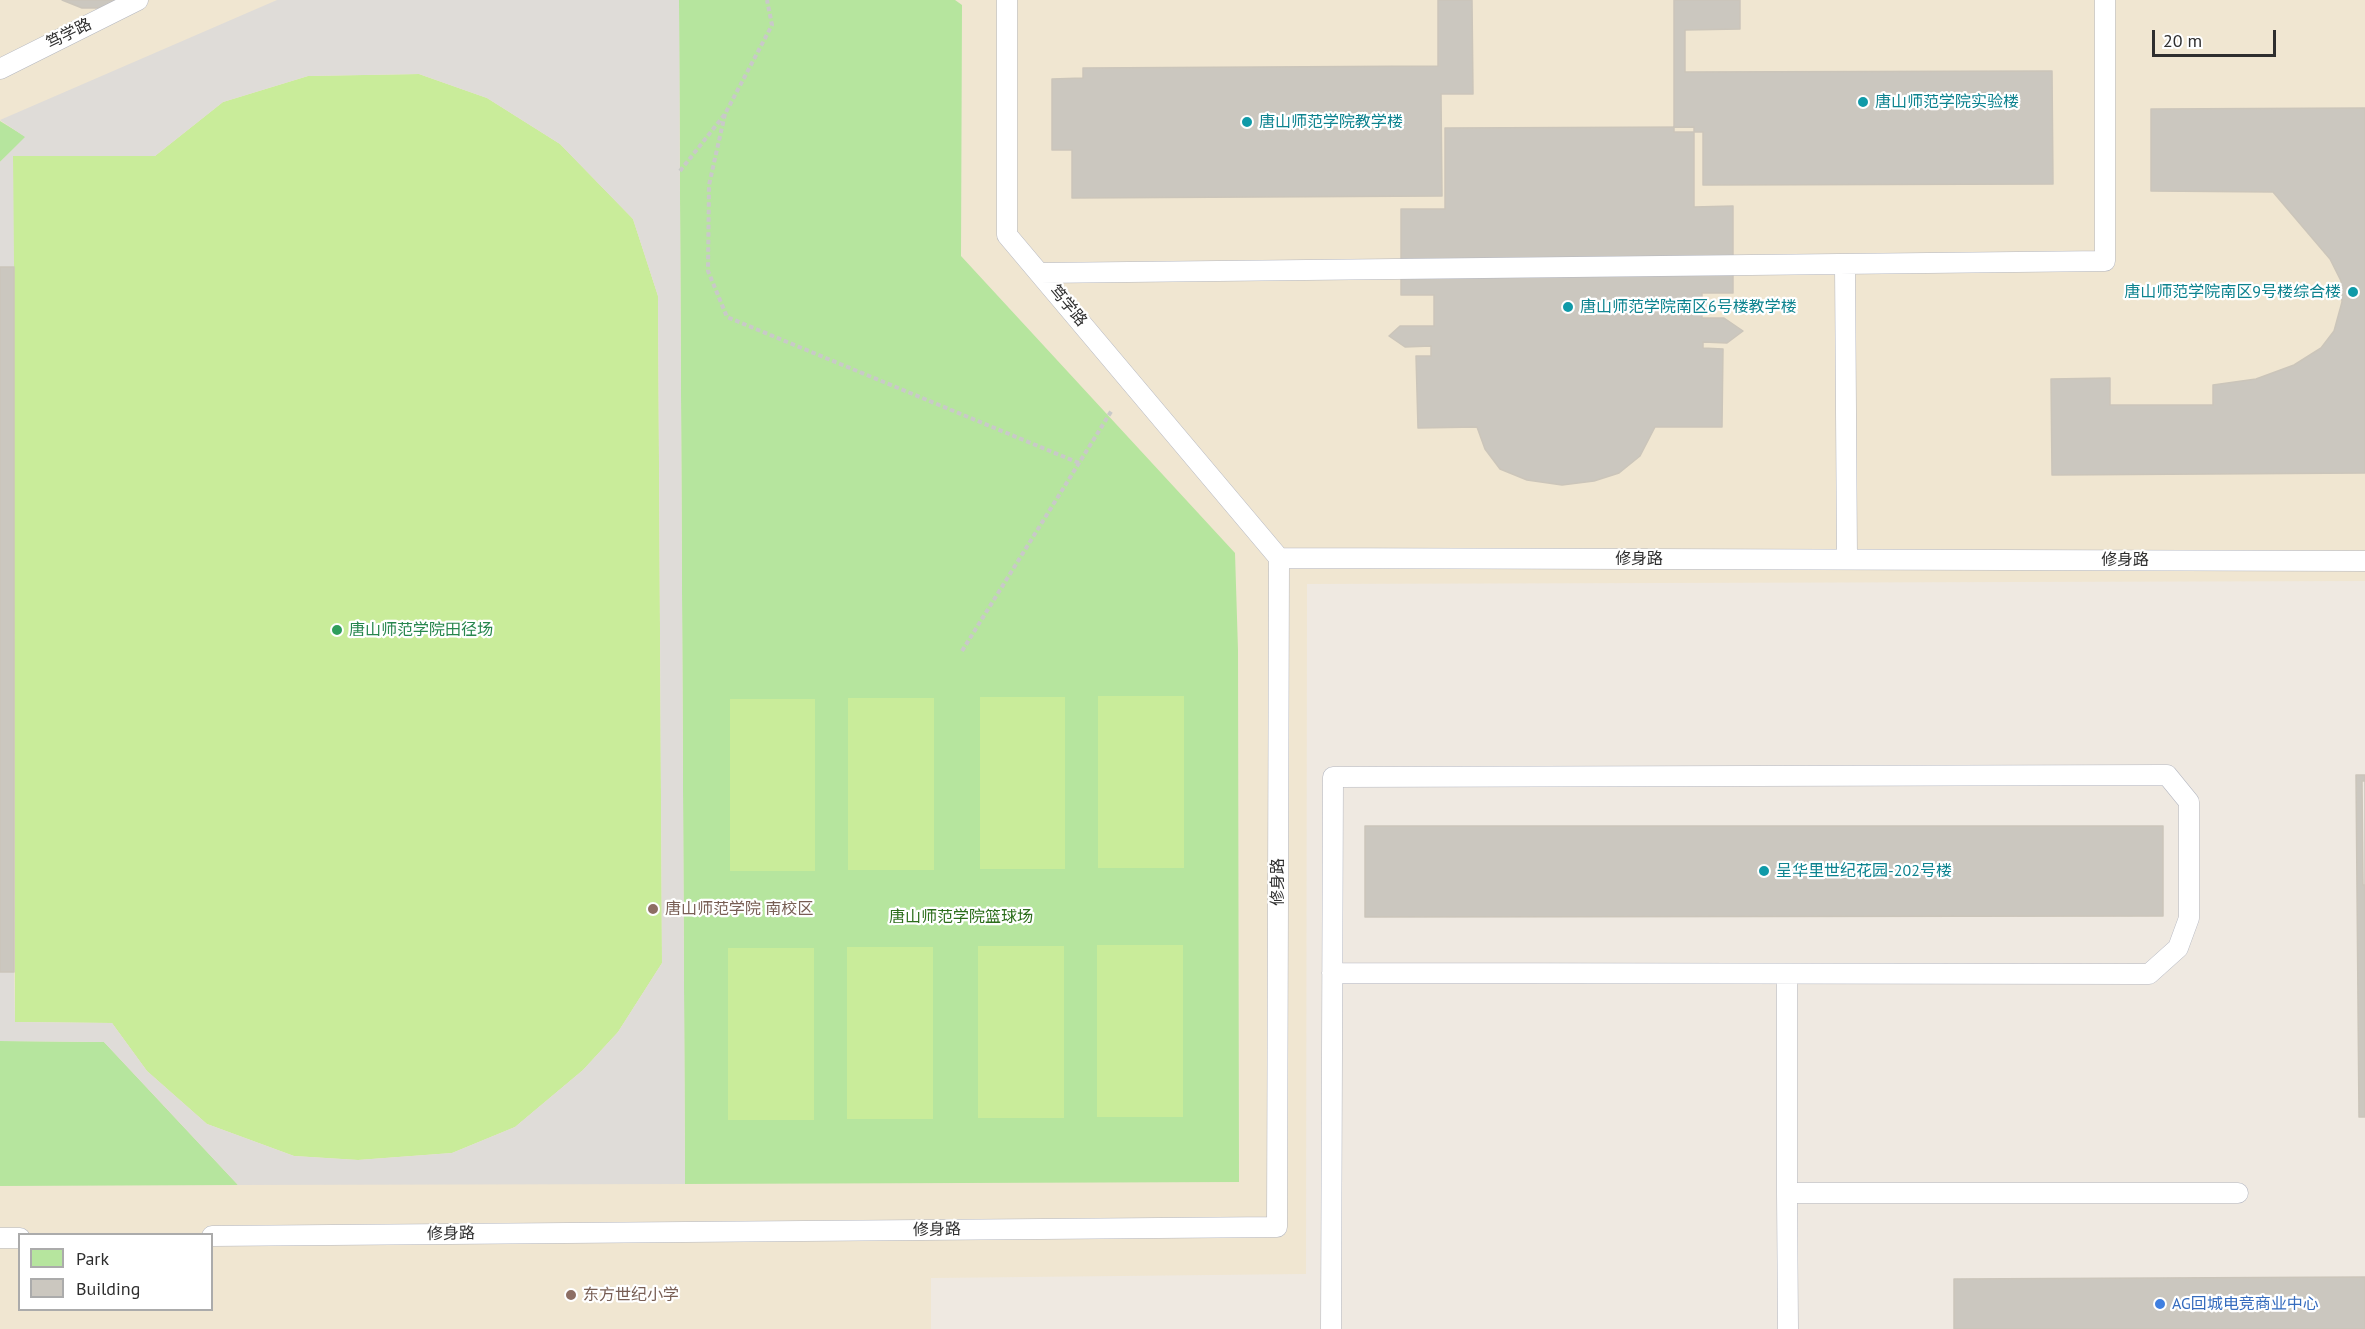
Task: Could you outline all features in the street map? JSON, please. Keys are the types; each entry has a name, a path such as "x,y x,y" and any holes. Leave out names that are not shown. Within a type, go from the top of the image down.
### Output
{"lane":[{"name":"笃学路","path":"0,69 138,0"},
{"name":"笃学路","path":"1008,0 1007,235 1279,558"},
{"path":"1040,273 2105,261 2105,0"},
{"path":"1845,264 1847,560"},
{"name":"修身路","path":"213,1236 1277,1227 1279,558 2365,561"},
{"path":"1331,1329 1332,973 1333,777 2167,774 2189,802 2189,918 2178,948 2149,974 1332,973"},
{"path":"1787,974 1788,1329"},
{"path":"1787,1194 2238,1194"},
{"path":"0,1238 18,1238"}],"path":[{"path":"680,171 725,114 772,25 767,0"},
{"path":"725,114 709,185 708,271 727,317 1079,463"},
{"path":"962,651 1130,380"}],"shaded area":[{"name":"唐山师范学院 南校区","path":"0,0 2365,0 2365,581 1307,584 1306,1274 931,1278 931,1329 0,1329"},
{"path":"277,0 679,0 685,1184 238,1185 104,1042 0,1041 0,972 14,972 15,1022 112,1023 147,1071 207,1124 294,1156 358,1160 452,1153 515,1127 583,1070 618,1032 662,963 658,296 633,219 560,144 487,98 419,74 308,76 223,102 155,156 13,156 14,267 0,267 0,162 25,137 0,120"}],"green space":[{"name":"唐山师范学院篮球场","path":"679,0 955,0 962,5 961,256 1235,553 1238,650 1239,1182 685,1184"},
{"name":"唐山师范学院田径场","path":"419,74 487,98 560,144 633,219 658,296 662,963 618,1032 583,1070 515,1127 452,1153 358,1160 294,1156 207,1124 147,1071 112,1023 15,1022 13,156 155,156 223,102 308,76"},
{"path":"0,121 26,137 0,162"},
{"path":"1098,696 1184,696 1184,868 1098,868"},
{"path":"980,697 1065,697 1065,869 980,869"},
{"path":"848,698 934,698 934,870 848,870"},
{"path":"730,699 815,699 815,871 730,871"},
{"path":"1097,945 1183,945 1183,1117 1097,1117"},
{"path":"978,946 1064,946 1064,1118 978,1118"},
{"path":"847,947 933,947 933,1119 847,1119"},
{"path":"728,948 814,948 814,1120 728,1120"},
{"path":"0,1041 104,1042 238,1185 0,1186"}],"building":[{"path":"62,0 119,0 100,8 82,8"},
{"name":"唐山师范学院教学楼","path":"1438,0 1472,0 1473,94 1441,94 1442,196 1072,198 1072,150 1052,150 1052,79 1083,78 1083,68 1438,66"},
{"name":"唐山师范学院实验楼","path":"1674,0 1740,0 1740,29 1685,30 1685,72 2052,71 2053,184 1703,185 1703,132 1674,132"},
{"name":"唐山师范学院南区9号楼综合楼","path":"2365,108 2365,473 2052,475 2051,379 2110,378 2110,405 2213,405 2213,385 2256,379 2294,365 2321,348 2334,331 2342,302 2341,281 2330,259 2273,192 2151,191 2151,109"},
{"name":"唐山师范学院南区6号楼教学楼","path":"1694,127 1694,207 1733,206 1733,293 1702,293 1702,318 1724,318 1743,331 1727,343 1703,342 1703,348 1723,349 1722,427 1655,427 1640,456 1619,473 1594,481 1562,485 1527,480 1500,469 1485,449 1477,427 1418,428 1416,356 1431,356 1431,346 1405,347 1389,336 1400,326 1434,326 1434,295 1401,295 1401,209 1445,209 1445,128"},
{"path":"0,267 14,267 14,972 0,972"},
{"path":"2356,775 2365,775 2365,1117 2359,1117"},
{"path":"2362,781 2365,781 2365,885 2363,885"},
{"name":"呈华里世纪花园-202号楼","path":"1365,826 2163,826 2163,916 1365,917"},
{"name":"AG回城电竞商业中心","path":"2365,1277 2365,1329 1954,1329 1954,1279"}],"place":[{"name":"唐山师范学院实验楼","path":"1863,102"},
{"name":"唐山师范学院教学楼","path":"1247,122"},
{"name":"唐山师范学院南区9号楼综合楼","path":"2353,292"},
{"name":"唐山师范学院南区6号楼教学楼","path":"1568,307"},
{"name":"唐山师范学院田径场","path":"337,630"},
{"name":"呈华里世纪花园-202号楼","path":"1764,871"},
{"name":"唐山师范学院 南校区","path":"653,909"},
{"name":"东方世纪小学","path":"571,1295"},
{"name":"AG回城电竞商业中心","path":"2160,1304"}]}
